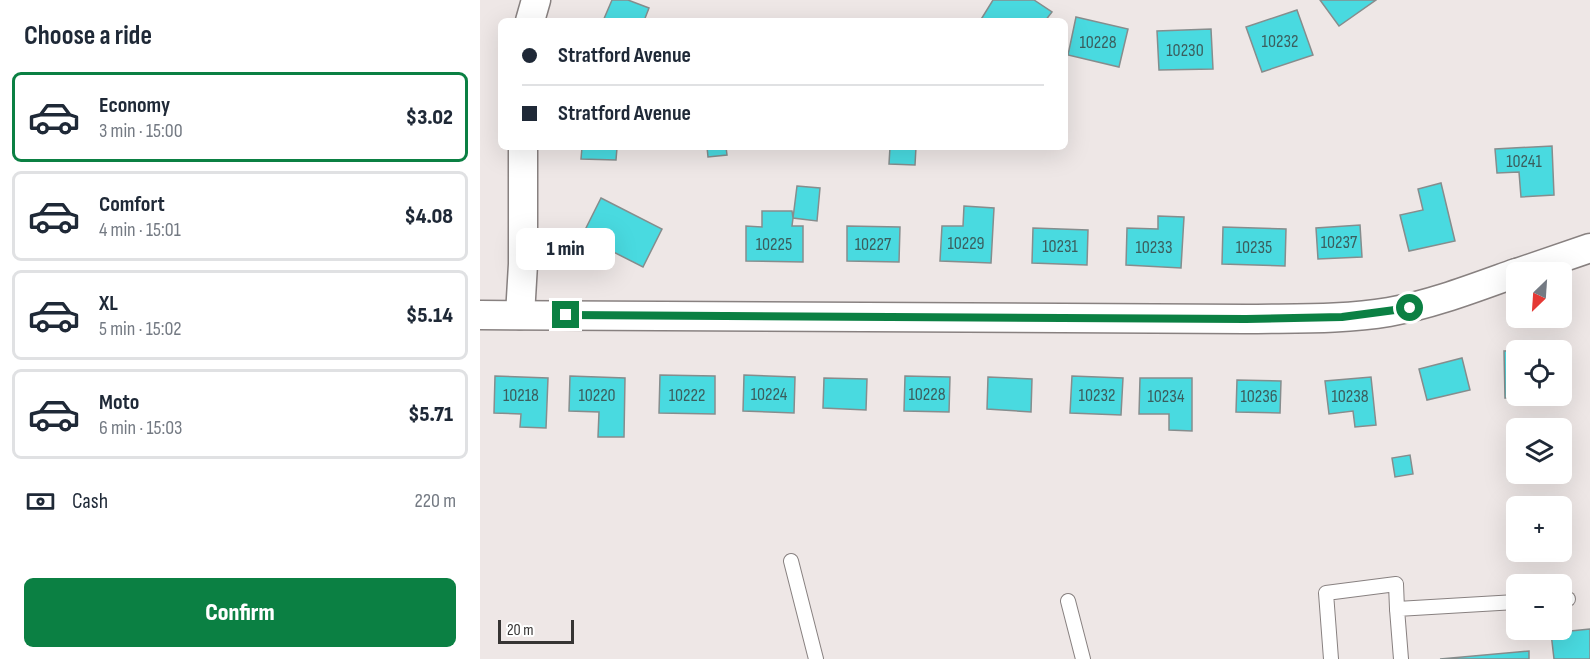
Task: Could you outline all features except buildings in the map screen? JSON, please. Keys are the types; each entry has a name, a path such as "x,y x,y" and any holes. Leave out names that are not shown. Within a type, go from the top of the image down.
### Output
{"street":[{"path":"531,18 536,0"},
{"path":"520,315 523,264 523,150"},
{"path":"1549,262 1590,248"},
{"path":"480,315 1246,319 1342,317 1388,312 1432,303 1506,277"}],"lane":[{"path":"791,561 816,659"},
{"path":"1331,659 1326,593 1396,584 1401,659"},
{"path":"1068,601 1083,659"},
{"path":"1397,609 1506,603"}],"route":[{"path":"566,315 1246,319 1342,317 1410,308"}]}
